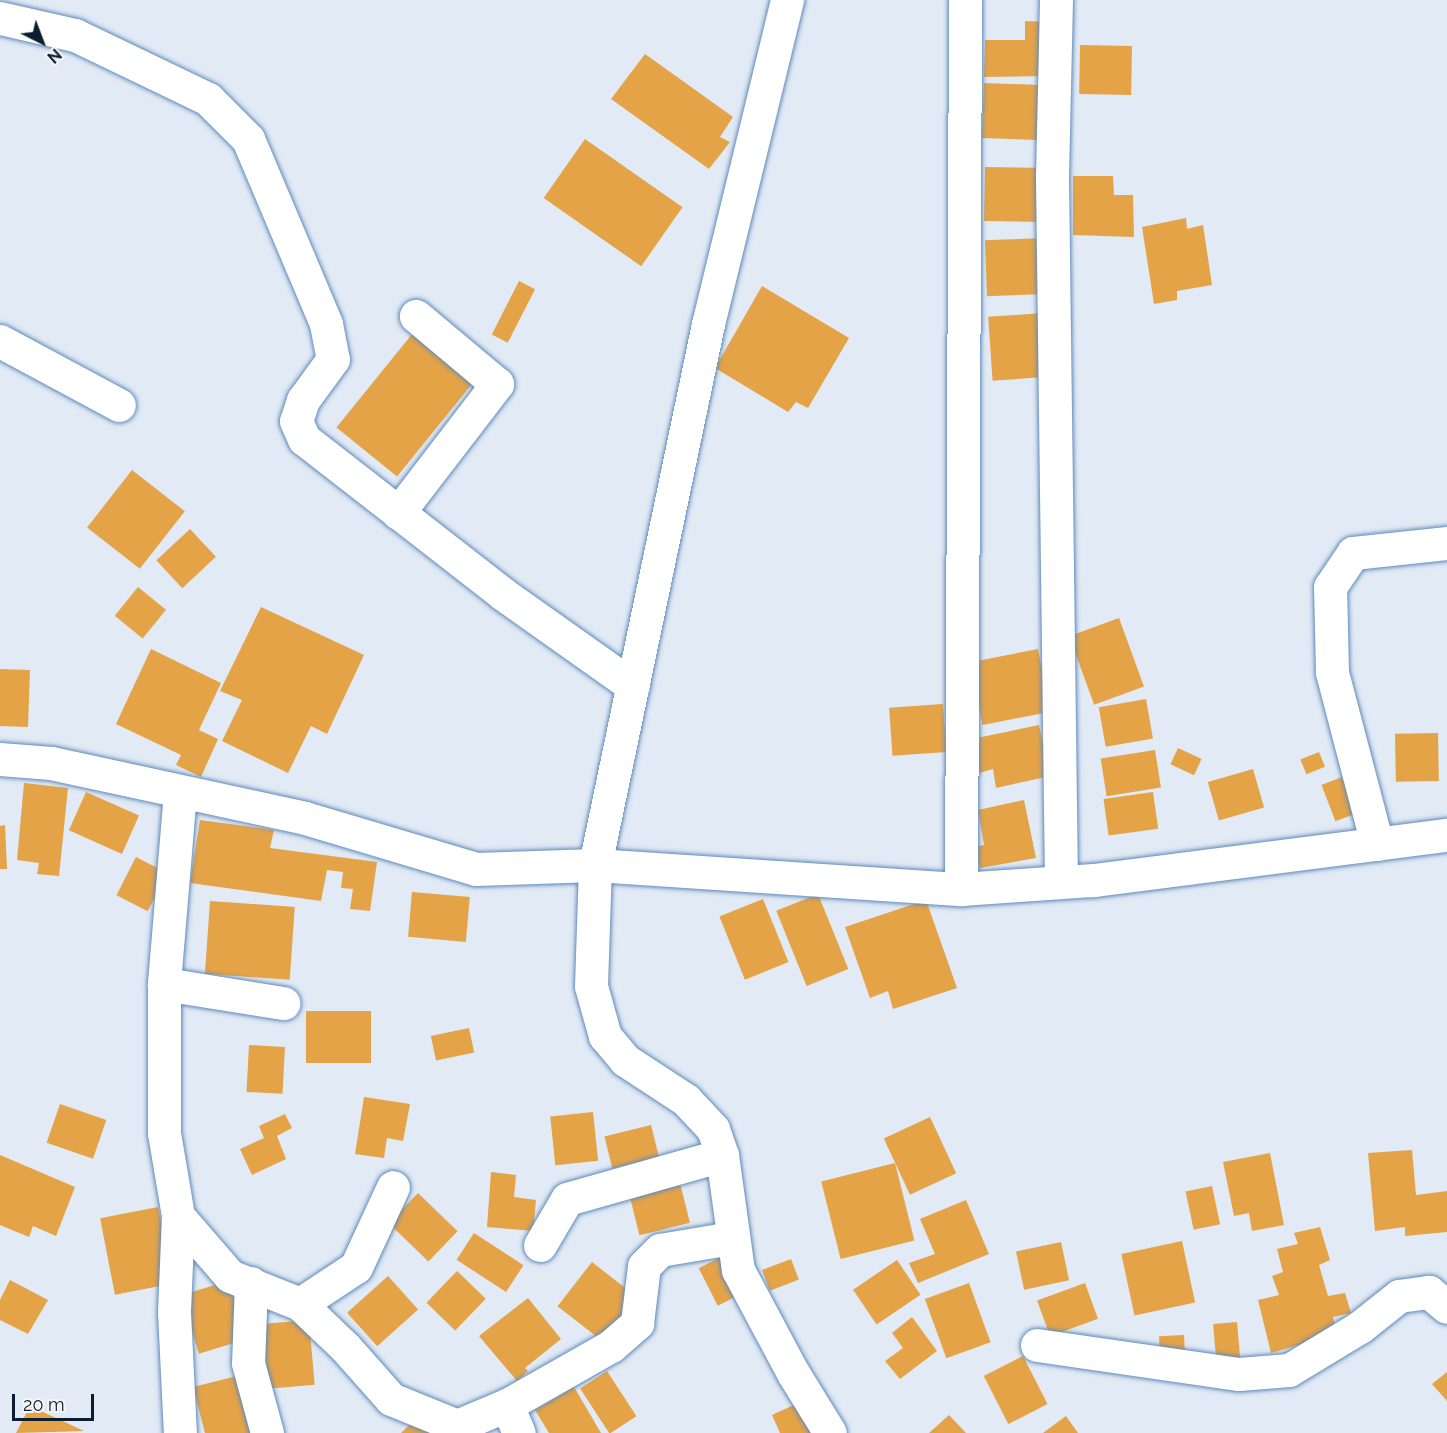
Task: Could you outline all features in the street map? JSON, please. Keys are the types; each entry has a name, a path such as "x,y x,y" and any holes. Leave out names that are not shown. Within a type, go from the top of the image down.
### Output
{"street":[{"path":"787,0 708,324 595,865 591,986 605,1036 625,1060 686,1100 713,1129 722,1155 731,1238 738,1270 793,1373 831,1433"},
{"path":"961,889 965,0"},
{"path":"1056,0 1052,177 1061,882"},
{"path":"0,18 75,35 208,99 248,139 326,324 333,359 303,400 296,421 304,440 503,594 633,686"},
{"path":"398,513 497,384 416,316"},
{"path":"0,341 119,405"},
{"path":"1377,844 1332,672 1330,586 1353,553 1447,543"},
{"path":"0,759 51,763 305,818 476,869 595,865 961,889 1061,882 1447,835"},
{"path":"180,792 164,984 165,1134 178,1216 174,1312 180,1433"},
{"path":"164,984 283,1002"},
{"path":"540,1245 567,1199 722,1155"},
{"path":"300,1304 356,1267 393,1187"},
{"path":"178,1216 230,1276 300,1304 345,1347 391,1399 457,1426 513,1419 611,1346 637,1323 644,1266 660,1250 731,1238"},
{"path":"251,1283 248,1363 267,1433"},
{"path":"1037,1345 1239,1374 1289,1370 1359,1328 1400,1296 1429,1292 1447,1307"}],"building":[{"path":"1025,21 1051,22 1052,76 984,77 985,40 1025,40"},
{"path":"1080,45 1132,46 1131,95 1079,94"},
{"path":"645,54 733,117 720,137 730,142 709,169 611,99"},
{"path":"984,83 1048,85 1046,140 982,138"},
{"path":"585,139 682,207 641,266 544,198"},
{"path":"985,167 1046,168 1045,222 984,221"},
{"path":"1073,176 1113,176 1114,195 1133,195 1134,237 1073,235"},
{"path":"1186,218 1187,229 1203,225 1212,285 1177,291 1177,300 1154,304 1142,227"},
{"path":"1047,238 1049,294 987,296 985,240"},
{"path":"519,281 535,289 508,343 492,334"},
{"path":"762,286 849,338 808,408 796,402 788,412 715,368"},
{"path":"1043,313 1047,377 993,381 988,317"},
{"path":"417,328 478,377 397,477 336,427"},
{"path":"132,470 185,511 140,569 87,528"},
{"path":"190,529 216,557 182,588 156,560"},
{"path":"138,587 166,610 143,638 115,616"},
{"path":"261,607 364,655 327,734 311,726 288,773 222,741 242,700 220,691"},
{"path":"1119,618 1144,687 1094,705 1069,636"},
{"path":"151,649 221,683 199,730 218,739 201,777 176,765 181,755 116,724"},
{"path":"1038,649 1050,712 982,725 970,662"},
{"path":"0,669 30,670 28,727 0,726"},
{"path":"1146,699 1153,738 1106,747 1099,707"},
{"path":"943,704 946,752 892,756 889,708"},
{"path":"1039,725 1050,776 996,788 993,769 979,773 972,739"},
{"path":"1438,733 1439,781 1396,782 1395,734"},
{"path":"1178,748 1202,759 1194,775 1170,764"},
{"path":"1155,750 1161,788 1107,796 1101,759"},
{"path":"1319,752 1325,767 1306,774 1300,759"},
{"path":"1253,769 1264,807 1219,820 1208,782"},
{"path":"1342,777 1356,813 1335,821 1321,785"},
{"path":"24,783 68,788 59,876 37,874 39,863 17,860"},
{"path":"86,792 139,816 122,854 69,830"},
{"path":"1153,792 1158,829 1109,836 1103,799"},
{"path":"1024,800 1036,858 980,868 975,847 984,845 978,810"},
{"path":"200,820 274,830 270,848 377,862 370,911 350,909 353,889 341,888 343,872 327,870 321,901 190,883"},
{"path":"5,825 7,869 0,869 0,826"},
{"path":"136,857 167,873 148,911 116,895"},
{"path":"412,892 470,897 466,942 408,937"},
{"path":"818,894 848,969 807,986 776,911"},
{"path":"763,899 788,962 745,980 719,917"},
{"path":"926,900 957,988 893,1009 888,991 870,998 845,927"},
{"path":"210,901 295,907 290,980 205,974"},
{"path":"306,1011 371,1011 371,1063 306,1063"},
{"path":"469,1028 474,1052 436,1061 431,1036"},
{"path":"249,1045 285,1047 282,1094 247,1092"},
{"path":"364,1097 410,1104 403,1141 387,1138 384,1158 355,1154"},
{"path":"60,1104 106,1120 93,1159 47,1143"},
{"path":"593,1112 598,1161 555,1165 550,1116"},
{"path":"285,1114 292,1128 277,1136 286,1159 252,1175 240,1149 264,1138 259,1126"},
{"path":"930,1117 956,1173 910,1195 884,1139"},
{"path":"651,1125 659,1157 612,1169 604,1137"},
{"path":"1412,1150 1416,1195 1447,1191 1447,1232 1405,1236 1405,1227 1375,1231 1368,1153"},
{"path":"1270,1153 1284,1225 1252,1231 1249,1213 1234,1216 1223,1162"},
{"path":"0,1155 75,1187 56,1236 33,1226 29,1237 0,1225"},
{"path":"895,1163 914,1241 841,1259 821,1181"},
{"path":"491,1172 516,1175 514,1197 536,1200 533,1231 487,1227"},
{"path":"680,1183 690,1223 639,1235 630,1196"},
{"path":"1212,1186 1220,1224 1194,1230 1186,1192"},
{"path":"418,1193 458,1231 428,1261 389,1223"},
{"path":"966,1200 989,1254 918,1283 909,1263 935,1254 920,1219"},
{"path":"158,1207 173,1284 115,1295 100,1218"},
{"path":"1320,1227 1330,1260 1319,1265 1328,1296 1345,1293 1351,1313 1333,1317 1337,1334 1271,1353 1258,1300 1279,1295 1272,1276 1283,1272 1277,1249 1298,1244 1294,1233"},
{"path":"474,1233 523,1265 506,1292 457,1260"},
{"path":"1182,1241 1195,1303 1134,1316 1121,1254"},
{"path":"1061,1242 1069,1280 1024,1290 1016,1252"},
{"path":"721,1257 740,1294 718,1306 699,1268"},
{"path":"791,1259 799,1280 770,1291 762,1270"},
{"path":"897,1260 920,1295 877,1324 853,1290"},
{"path":"592,1262 638,1298 603,1342 558,1306"},
{"path":"457,1271 486,1299 455,1330 426,1303"},
{"path":"388,1276 418,1309 377,1346 347,1313"},
{"path":"10,1280 48,1300 28,1334 0,1320 0,1300"},
{"path":"228,1281 246,1339 199,1354 181,1295"},
{"path":"969,1283 991,1342 946,1358 925,1299"},
{"path":"1085,1283 1098,1319 1050,1336 1037,1300"},
{"path":"528,1298 561,1339 525,1368 528,1371 517,1381 479,1336"},
{"path":"912,1317 937,1351 900,1379 885,1361 903,1348 892,1333"},
{"path":"309,1320 315,1385 262,1389 256,1325"},
{"path":"1237,1322 1240,1359 1216,1361 1213,1324"},
{"path":"1184,1335 1185,1352 1160,1353 1159,1336"},
{"path":"1023,1356 1048,1404 1008,1424 984,1376"},
{"path":"607,1371 636,1416 609,1433 580,1388"},
{"path":"1447,1372 1447,1401 1432,1384"},
{"path":"237,1376 254,1433 205,1433 193,1387"},
{"path":"574,1387 601,1433 549,1433 535,1410"},
{"path":"798,1403 812,1433 780,1433 772,1415"},
{"path":"30,1406 84,1431 16,1433"},
{"path":"421,1414 439,1433 401,1433"},
{"path":"949,1415 966,1433 929,1433"},
{"path":"1066,1416 1078,1433 1043,1433"}]}
